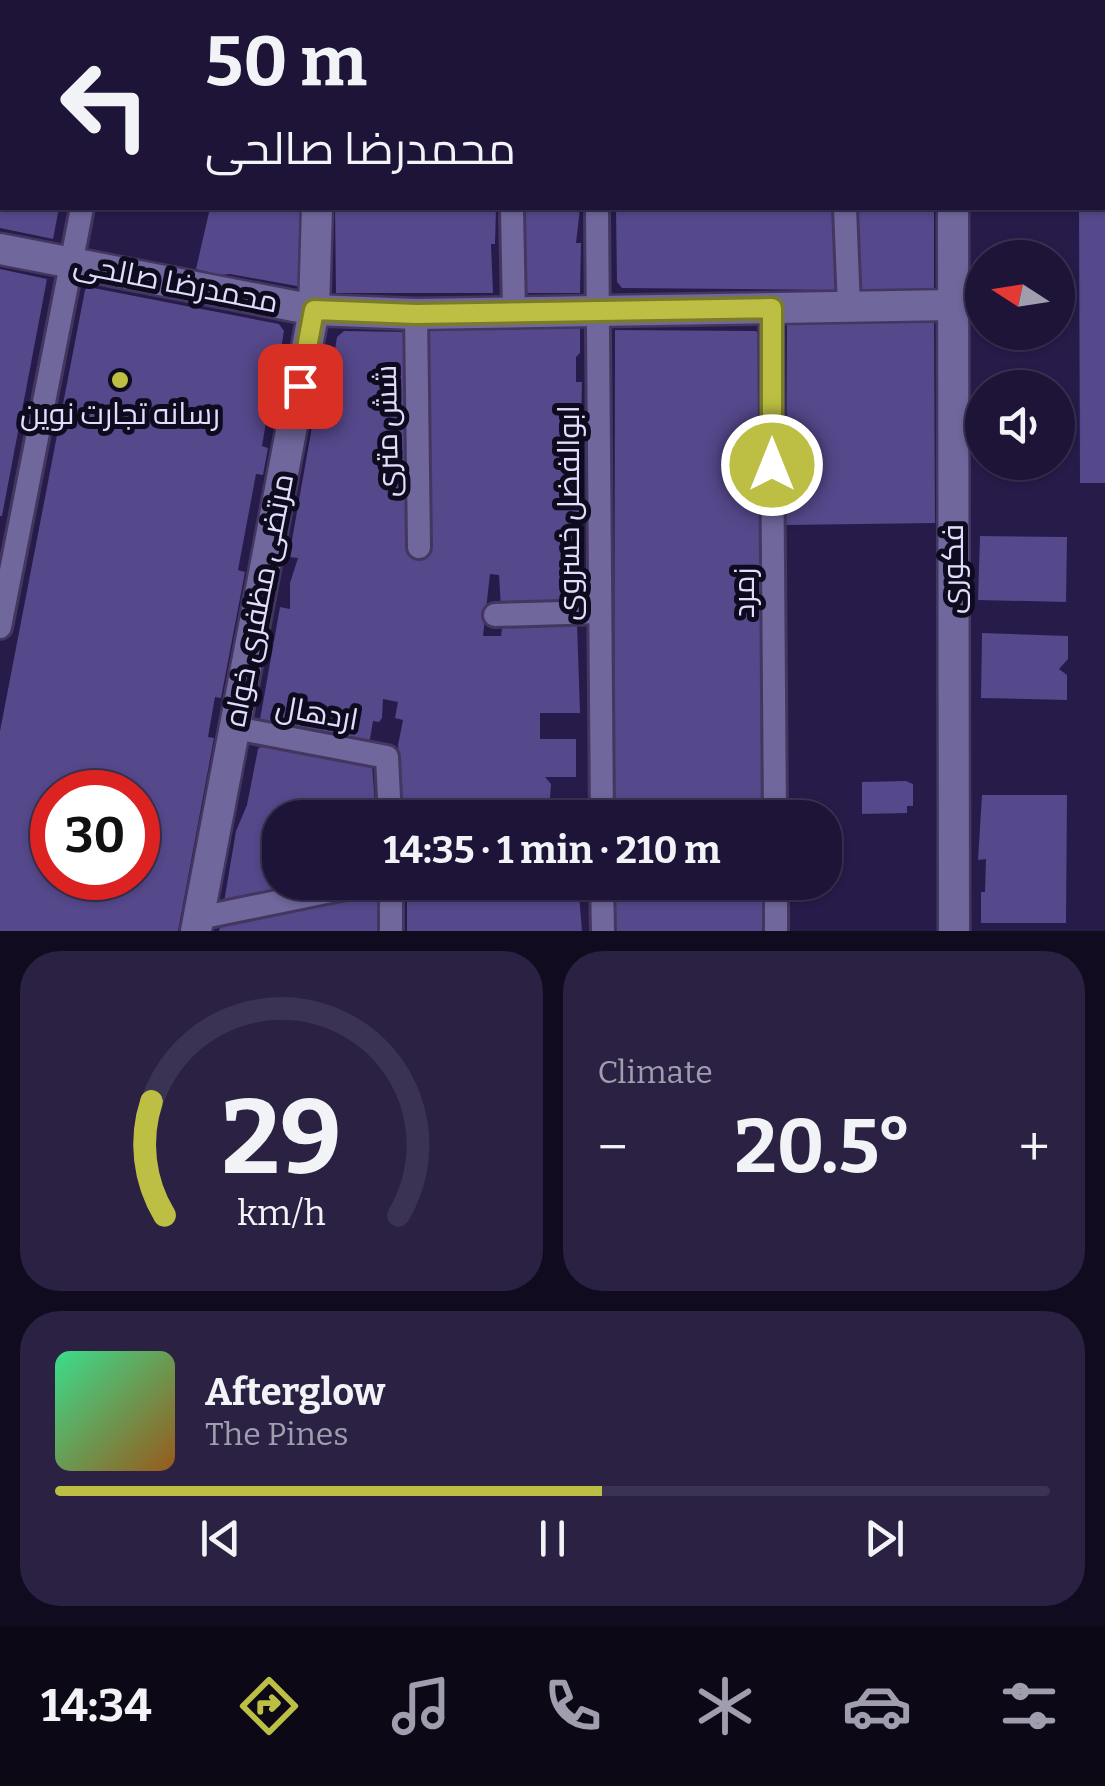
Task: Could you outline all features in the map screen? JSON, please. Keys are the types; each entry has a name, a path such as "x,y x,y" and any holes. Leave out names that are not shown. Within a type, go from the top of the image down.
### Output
{"street":[{"path":"0,627 82,210"},
{"name":"مرتضی مظفری خواه","path":"197,924 314,310 317,210"},
{"path":"512,210 514,312"},
{"name":"ابوالفضل خسروی","path":"597,210 602,800"},
{"path":"845,210 849,307"},
{"name":"فکوری","path":"952,210 954,931"},
{"name":"محمدرضا صالحی","path":"0,249 314,310 416,314 953,305"},
{"name":"زمرد","path":"772,308 775,800"},
{"name":"شش متری","path":"416,314 418,548"},
{"path":"495,615 600,612"},
{"name":"اردهال","path":"235,728 387,757 389,800"},
{"path":"197,924 299,900"},
{"path":"391,900 391,931"},
{"path":"602,900 603,931"},
{"path":"776,900 776,931"}],"building":[{"path":"0,210 59,210 53,239 0,228"},
{"path":"210,210 302,210 302,287 196,269"},
{"path":"335,210 496,210 495,244 491,244 493,293 336,293"},
{"path":"519,210 580,210 576,243 581,243 580,293 519,293"},
{"path":"616,210 840,210 841,290 622,288 617,282"},
{"path":"854,210 934,210 934,290 854,290"},
{"path":"1079,210 1105,210 1105,483 1080,483"},
{"path":"0,269 47,279 2,516 0,516"},
{"path":"88,287 279,324 284,331 277,372 282,373 280,388 273,424 266,422 262,446 268,448 263,475 256,474 238,570 245,572 221,698 215,697 208,737 214,738 178,931 0,931 0,731 85,290"},
{"path":"934,322 935,523 786,525 787,323"},
{"path":"580,325 580,353 576,357 576,382 582,382 577,603 501,608 499,575 490,574 483,636 501,636 503,621 577,624 580,713 540,713 540,739 576,739 576,777 545,777 551,784 550,798 582,800 401,800 398,745 403,720 395,718 398,702 383,699 382,718 373,721 369,745 259,725 280,607 290,609 290,583 298,558 289,557 319,387 329,389 337,337 344,331 409,332 409,554 429,552 430,327"},
{"path":"615,330 756,331 760,335 762,800 614,800"},
{"path":"980,536 1067,537 1066,602 978,600"},
{"path":"982,633 1068,636 1068,659 1059,669 1067,675 1067,700 981,698"},
{"path":"265,744 372,764 375,800 262,800 262,898 223,908 236,831 247,805 258,749"},
{"path":"862,782 913,784 913,806 907,806 907,813 862,814"},
{"path":"982,795 1067,795 1066,923 981,923 986,859 978,860"},
{"path":"309,900 378,900 378,931 219,931 222,919"},
{"path":"407,900 579,900 582,931 407,931"},
{"path":"614,900 762,900 762,931 615,931"}],"place":[{"name":"رسانه تجارت نوین","path":"120,380"}],"route":[{"path":"300,386 314,310 416,314 772,308 772,465"}]}
